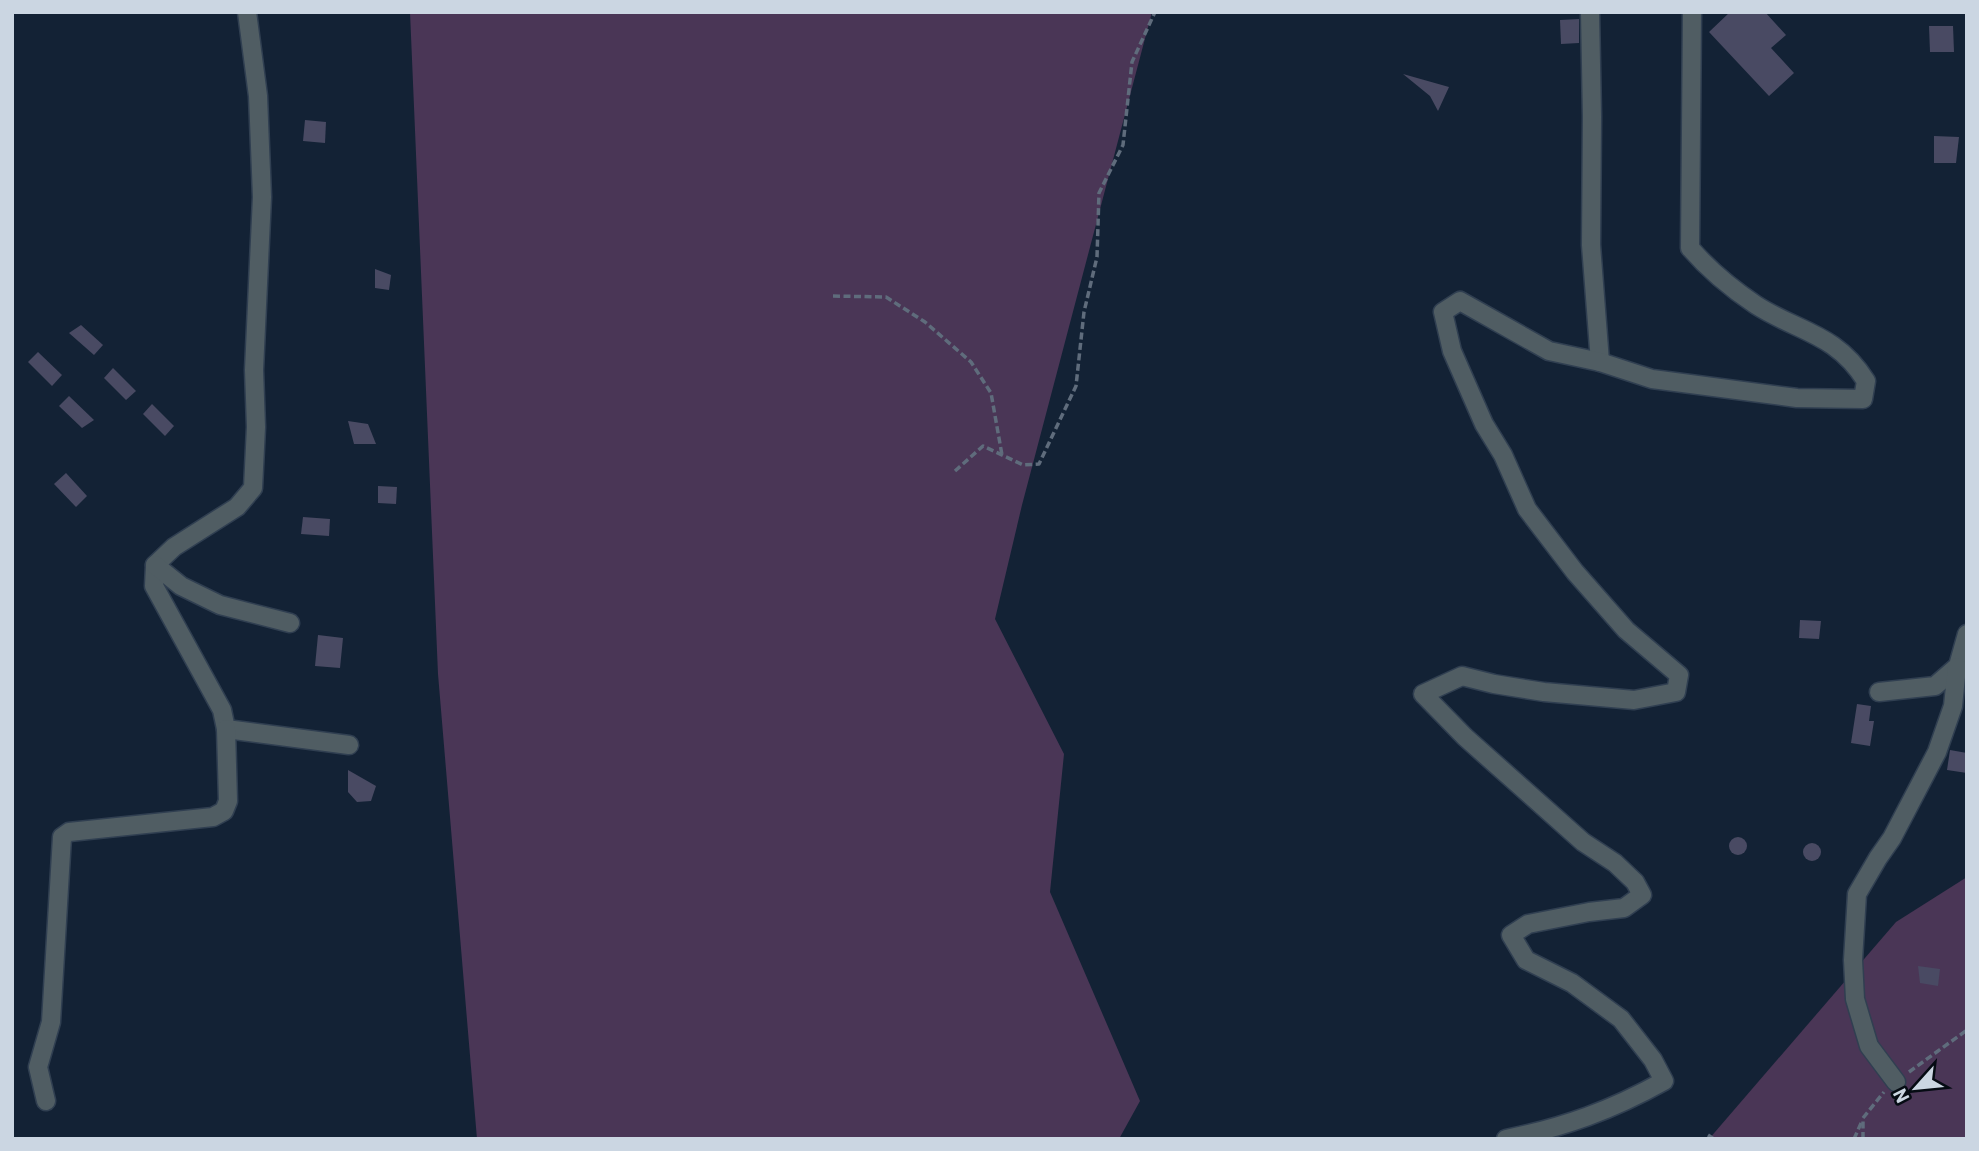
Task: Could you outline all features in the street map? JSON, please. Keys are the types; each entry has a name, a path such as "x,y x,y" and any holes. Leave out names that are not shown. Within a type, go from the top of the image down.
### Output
{"street":[{"path":"46,1101 38,1067 51,1022 62,836 69,832 213,817 224,811 228,801 226,729 222,710 154,586 155,565 174,547 237,507 253,488 256,427 254,370 262,197 258,96 247,12"},
{"path":"1590,12 1591,246 1600,362"},
{"path":"1506,1139 1548,1130 1624,1104 1664,1081 1653,1060 1621,1018 1572,983 1526,960 1511,935 1528,924 1624,908 1642,895 1635,882 1615,863 1583,842 1465,737 1423,694 1462,676 1544,692 1634,700 1676,692 1679,675 1626,630 1575,572 1527,509 1452,351 1443,312 1460,301 1549,351 1600,362 1652,379 1797,398 1863,399 1866,381 1856,364 1818,335 1758,306 1706,266 1690,248 1688,192 1693,84 1692,12"},
{"path":"155,565 181,586 220,605 290,624"},
{"path":"1896,1082 1870,1046 1854,999 1853,960 1857,894 1892,838 1937,752 1953,706 1957,667 1967,634"},
{"path":"1879,692 1935,686 1957,667"},
{"path":"226,729 349,746"}],"path":[{"path":"955,471 983,446 1023,465 1039,464 1076,386 1084,312 1097,257 1099,193 1123,145 1132,62 1155,12"},
{"path":"832,296 886,297 925,322 971,362 991,393 1002,455"},
{"path":"1854,1139 1863,1118"},
{"path":"1708,1135 1714,1139"}],"shaded area":[{"path":"410,12 1152,12 1022,505 995,619 1064,754 1050,892 1140,1101 1119,1139 477,1139 438,674"},
{"path":"1967,877 1967,1139 1709,1139 1896,922"}],"building":[{"path":"1730,12 1765,12 1786,35 1771,48 1794,73 1769,96 1709,32"},
{"path":"1579,19 1579,43 1561,44 1560,20"},
{"path":"1929,26 1953,26 1954,52 1930,52"},
{"path":"1403,74 1449,87 1438,111 1430,96"},
{"path":"305,120 326,122 325,143 303,141"},
{"path":"1934,136 1959,137 1956,163 1934,163"},
{"path":"375,269 391,275 389,290 375,288"},
{"path":"81,325 103,345 94,355 69,333"},
{"path":"38,352 62,375 52,386 28,362"},
{"path":"113,368 136,391 126,400 104,378"},
{"path":"69,396 94,420 82,428 59,406"},
{"path":"152,404 174,426 165,436 143,414"},
{"path":"348,421 368,424 376,444 354,444"},
{"path":"66,473 87,496 76,507 54,484"},
{"path":"378,486 397,487 396,504 378,503"},
{"path":"303,517 330,519 329,536 301,534"},
{"path":"1800,620 1821,621 1819,639 1799,638"},
{"path":"318,635 343,638 340,668 315,666"},
{"path":"1857,704 1871,706 1869,721 1874,721 1870,746 1851,743"},
{"path":"1950,750 1967,753 1967,773 1947,770"},
{"path":"348,770 376,786 371,801 357,802 348,792"},
{"path":"1738,837 1744,840 1747,846 1744,852 1738,855 1732,852 1729,846 1732,840"},
{"path":"1812,843 1818,846 1821,852 1818,858 1812,861 1806,858 1803,852 1806,846"},
{"path":"1918,966 1940,969 1938,986 1920,983"}]}
